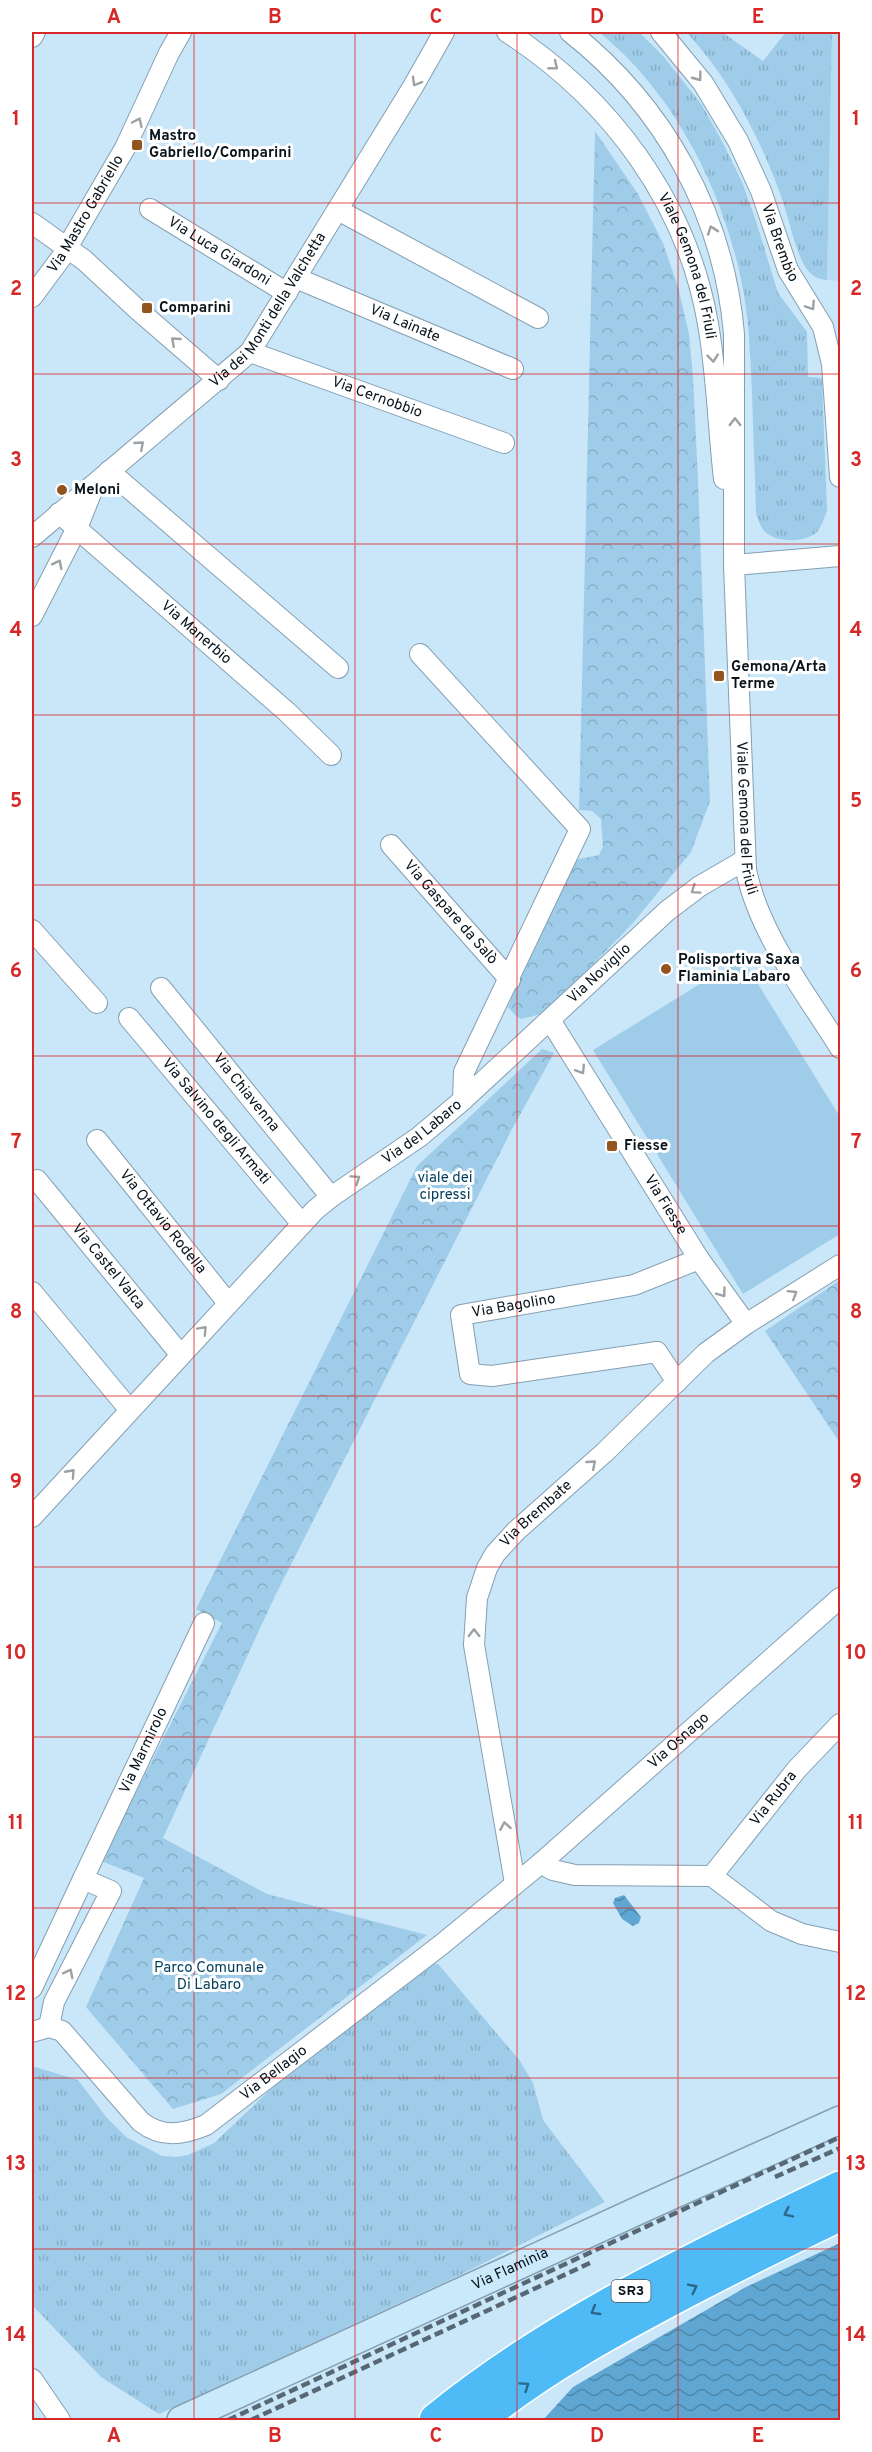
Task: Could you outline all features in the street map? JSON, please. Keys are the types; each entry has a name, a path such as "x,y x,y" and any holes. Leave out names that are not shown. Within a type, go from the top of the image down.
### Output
{"highway":[{"name":"SR3","path":"436,2421 538,2345 604,2305 840,2188"},
{"name":"SR3","path":"478,2421 562,2360 598,2338 840,2214"}],"street":[{"path":"32,37 35,32"},
{"name":"Via Mastro Gabriello","path":"32,297 55,267 131,137 162,66 181,32"},
{"name":"Via dei Monti della Valchetta","path":"32,537 250,352 444,32"},
{"name":"Viale Gemona del Friuli","path":"507,32 565,75 613,123 650,173 681,235 699,282 708,324 734,565"},
{"name":"Viale Gemona del Friuli","path":"570,32 602,58 632,89 664,131 690,177 713,233 728,288 734,334 734,565 745,860 751,892 770,936 840,1048"},
{"name":"Via Brembio","path":"661,32 703,83 738,141 764,197 788,270 823,327 832,364 840,477"},
{"name":"Via Luca Giardoni","path":"150,209 292,285"},
{"path":"338,210 538,318"},
{"path":"32,223 67,246 219,380"},
{"name":"Via Lainate","path":"292,285 513,369"},
{"name":"Via Cernobbio","path":"250,352 504,443"},
{"path":"32,616 102,477 338,668"},
{"name":"Via Manerbio","path":"59,513 287,712 331,755"},
{"path":"734,565 840,556"},
{"name":"Via del Labaro","path":"34,1509 302,1224 331,1197 419,1137 464,1100 464,1072 510,980 580,829 420,654"},
{"name":"Via Gaspare da Salò","path":"392,845 510,980"},
{"name":"Via Noviglio","path":"464,1100 667,911 700,886 745,860"},
{"path":"32,930 97,1003"},
{"name":"Via Chiavenna","path":"161,988 331,1197"},
{"name":"Via Salvino degli Armati","path":"129,1018 302,1224"},
{"name":"Via Fiesse","path":"550,1020 699,1259 746,1324"},
{"name":"Via Ottavio Rodella","path":"97,1140 228,1303"},
{"name":"Via Castel Valca","path":"37,1180 180,1354"},
{"name":"Via Bagolino","path":"676,1382 657,1352 492,1376 470,1374 461,1315 634,1285 699,1259"},
{"name":"Via Brembate","path":"515,1883 474,1645 475,1611 481,1583 495,1554 516,1531 605,1452 706,1353 746,1324 840,1265"},
{"path":"32,1292 129,1409"},
{"name":"Via Osnago","path":"515,1883 541,1863 840,1598"},
{"name":"Via Marmirolo","path":"32,1988 204,1623"},
{"name":"Via Rubra","path":"712,1876 797,1769 840,1724"},
{"path":"541,1863 554,1870 575,1875 712,1876 779,1925 802,1934 840,1942"},
{"path":"35,2028 54,2002 111,1891 83,1878"},
{"name":"Via Bellagio","path":"35,2028 62,2031 141,2122 150,2128 168,2134 189,2131 216,2117 441,1945 515,1883"},
{"name":"Via Flaminia","path":"181,2421 840,2120"},
{"path":"32,2379 60,2421"}],"shaded area":[{"path":"832,32 840,32 840,281 827,280"}],"green space":[{"path":"599,32 639,32 663,56 702,105 742,182 778,293 807,332 808,377 822,378 827,511 817,532 806,538 786,540 773,537 760,525 756,514 750,349 744,293 721,210 707,176 671,112 626,56"},
{"path":"686,32 722,32 763,61 786,32 832,32 827,280 813,275 803,263 780,193 752,129 729,87"},
{"path":"595,131 638,194 663,243 678,287 689,334 698,480 710,801 691,852 633,923 570,988 541,1014 521,1019 508,1007 574,860 599,855 603,847 601,819 592,811 579,810"},
{"path":"742,958 840,1117 840,1234 743,1294 593,1050"},
{"path":"542,1049 554,1053 511,1131 274,1598 163,1838 267,1894 427,1935 221,2094 173,2109 86,2007 144,1878 101,1861 222,1623 196,1609 417,1166"},
{"path":"840,1280 840,1443 765,1331"},
{"path":"433,1962 439,1965 520,2061 533,2083 543,2120 605,2202 460,2275 159,2414 101,2377 32,2305 32,2066 78,2080 107,2118 126,2137 162,2156 188,2155 214,2143 271,2089"}],"water":[{"path":"624,1895 641,1917 639,1923 633,1926 622,1919 613,1903 615,1898"},
{"path":"840,2243 840,2420 543,2420 573,2387 746,2287"}],"railway":[{"path":"228,2420 840,2137"},
{"path":"775,2177 840,2148"},
{"path":"251,2420 590,2263"}],"place":[{"name":"Mastro Gabriello/Comparini","path":"137,145"},
{"name":"Comparini","path":"147,308"},
{"name":"Meloni","path":"62,490"},
{"name":"Gemona/Arta Terme","path":"719,676"},
{"name":"Polisportiva Saxa Flaminia Labaro","path":"666,969"},
{"name":"Fiesse","path":"612,1146"}],"park label":[{"name":"viale dei cipressi","path":"445,1186"},
{"name":"Parco Comunale Di Labaro","path":"209,1976"}]}
